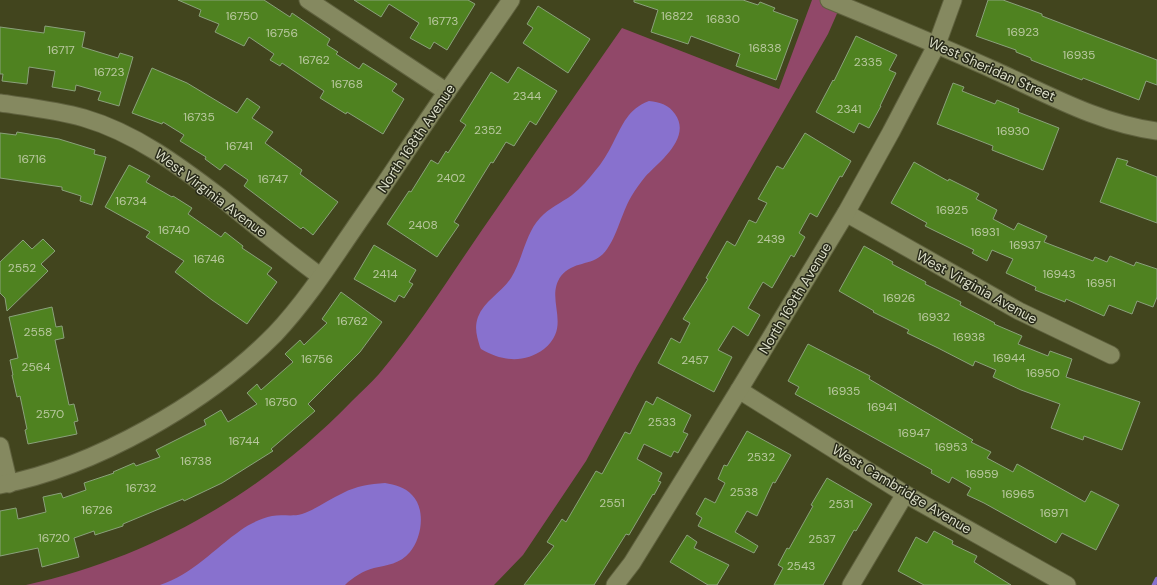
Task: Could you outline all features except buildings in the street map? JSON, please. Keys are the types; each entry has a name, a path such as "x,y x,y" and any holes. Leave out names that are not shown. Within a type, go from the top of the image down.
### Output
{"street":[{"path":"308,0 447,92"},
{"name":"North 168th Avenue","path":"5,484 67,466 104,451 143,432 209,389 258,350 286,321 320,276 511,0"},
{"name":"West Sheridan Street","path":"829,0 937,44 1092,114 1136,129 1157,131"},
{"name":"North 169th Avenue","path":"615,585 632,563 846,213 891,132 937,44 953,0"},
{"name":"West Virginia Avenue","path":"0,103 84,118 116,130 146,145 180,166 320,276"},
{"name":"West Virginia Avenue","path":"846,213 1019,311 1111,355"},
{"name":"West Cambridge Avenue","path":"739,390 905,494 1067,585"},
{"path":"0,446 5,484"},
{"path":"851,585 905,494"}],"shaded area":[{"path":"812,0 843,0 828,34 637,366 586,461 523,555 494,585 26,585 72,573 117,558 161,539 203,517 243,492 282,464 318,434 376,377 393,357 622,28 779,89"},
{"path":"649,101 664,104 675,114 679,123 677,141 672,149 645,177 634,192 627,204 608,249 598,258 571,268 561,276 555,294 558,322 552,340 544,349 536,354 521,359 496,356 481,349 476,332 478,317 484,306 511,278 527,239 535,224 547,211 572,195 584,184 605,158 623,123 636,108"},
{"path":"385,483 400,487 409,492 416,501 421,515 420,532 414,546 406,556 398,562 366,571 345,585 160,585 193,568 231,537 264,518 280,515 302,514 338,495 358,487"}],"waterway":[{"path":"1154,585 1157,579"}]}
